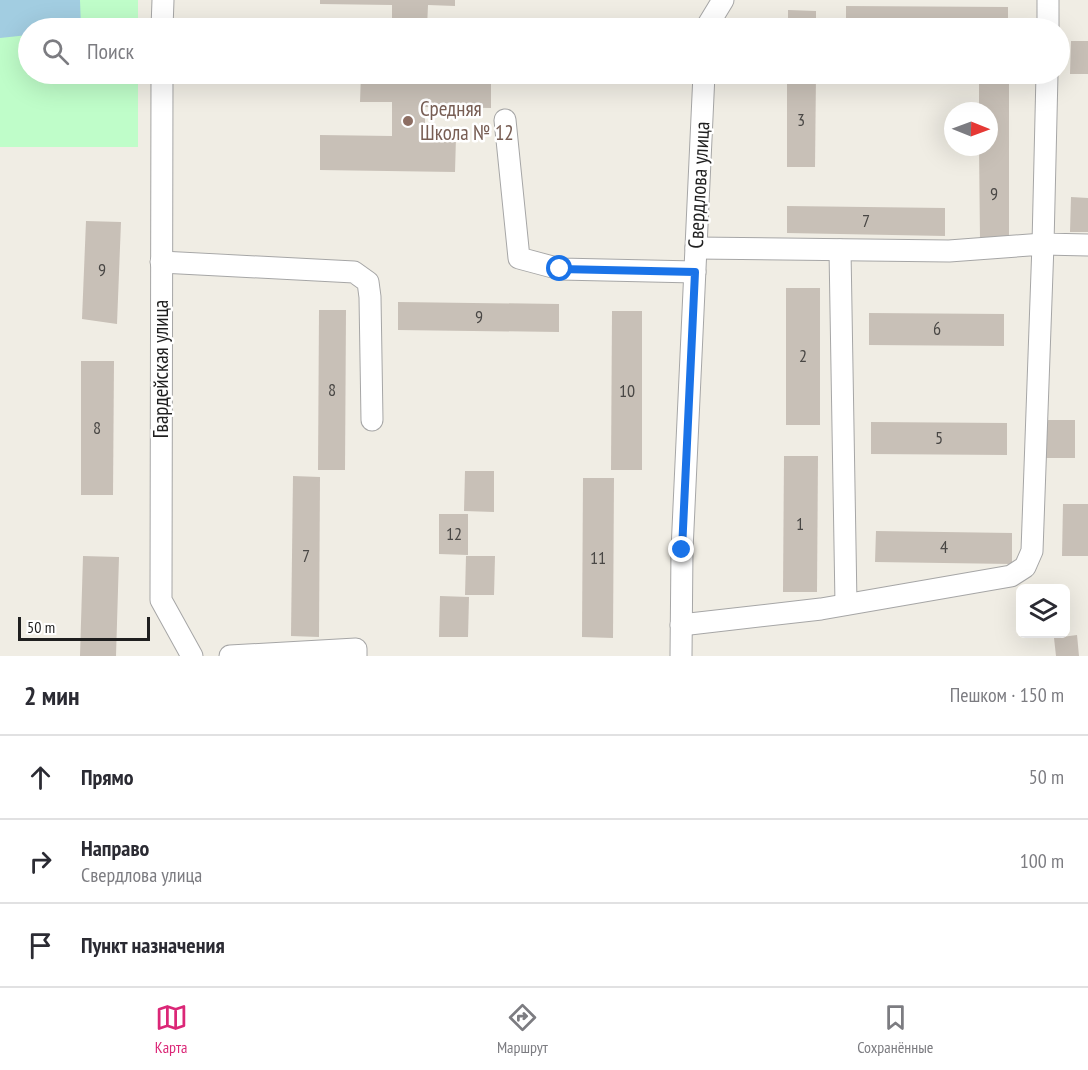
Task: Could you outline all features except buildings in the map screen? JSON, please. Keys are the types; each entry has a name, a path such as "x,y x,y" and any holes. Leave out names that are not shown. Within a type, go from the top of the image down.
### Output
{"street":[{"path":"162,18 163,0"},
{"path":"712,18 723,0"},
{"path":"1048,0 1048,18"},
{"name":"Гвардейская улица","path":"162,84 161,600 192,656"},
{"name":"Свердлова улица","path":"681,656 682,550 704,84"},
{"path":"681,625 846,604 1011,576 1025,567 1029,561 1043,244 1047,84"},
{"path":"505,120 519,258 560,269 695,272"},
{"path":"696,248 949,251 1043,244 1088,245"},
{"path":"840,250 846,604"},
{"path":"161,262 354,272 368,282 372,420"},
{"path":"230,656 356,649 356,656"}],"green space":[{"path":"0,0 138,0 138,18 18,18 18,84 138,84 138,147 0,147"}],"water":[{"path":"0,0 80,0 81,18 18,18 18,36 0,38"}],"place":[{"name":"Средняя Школа № 12","path":"408,121"}],"route":[{"path":"560,269 695,272 682,550"}]}
